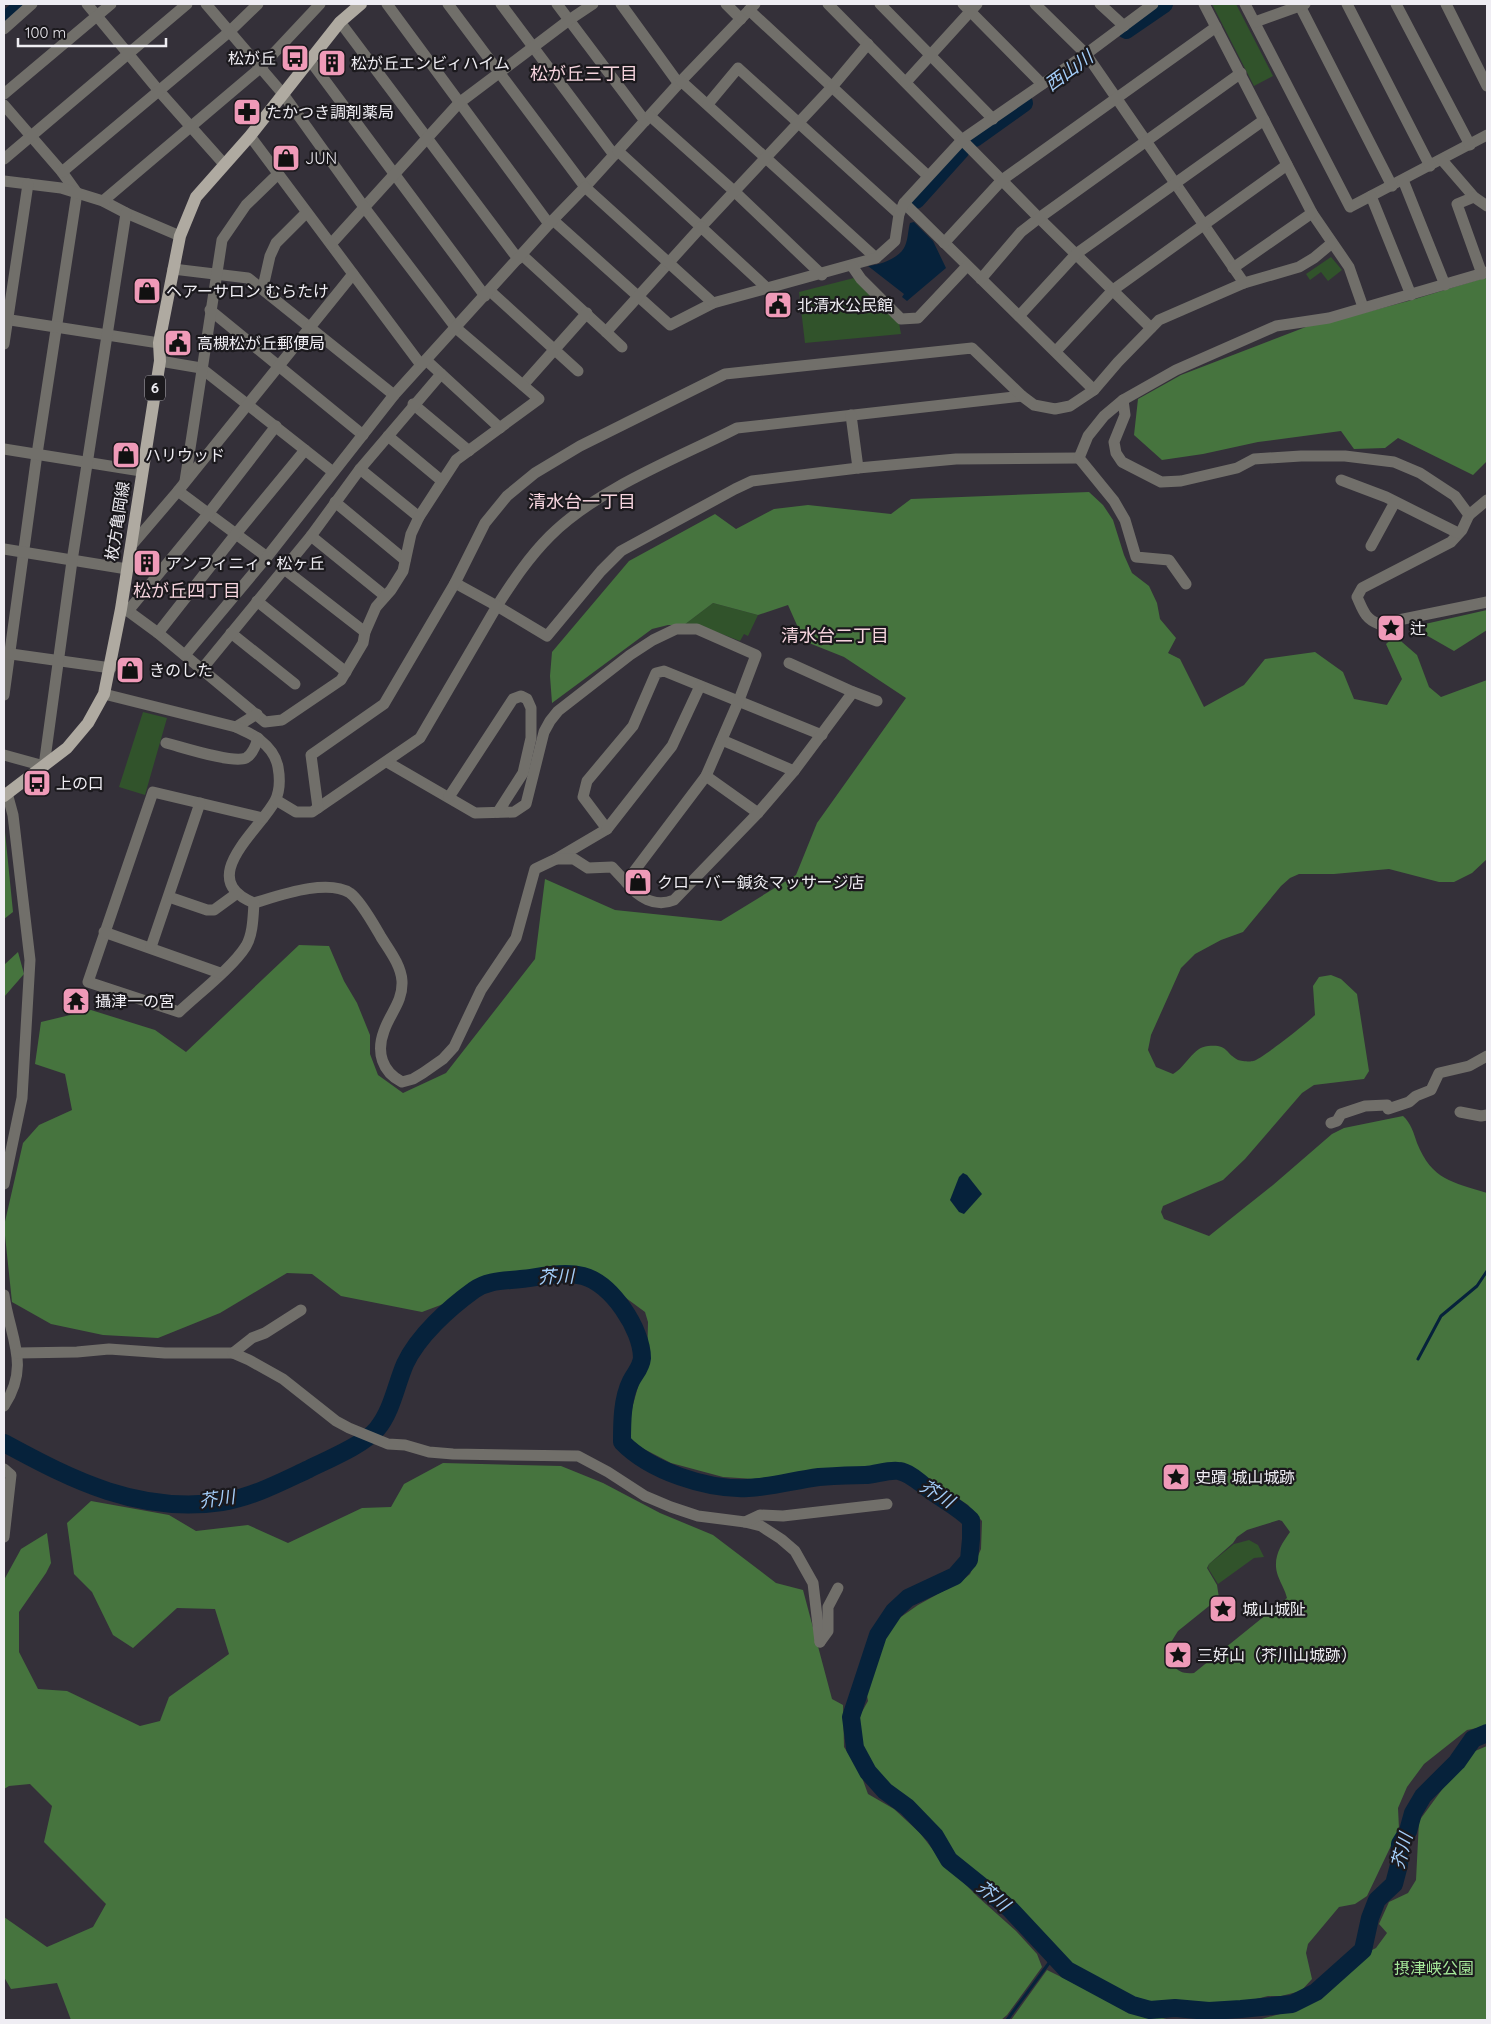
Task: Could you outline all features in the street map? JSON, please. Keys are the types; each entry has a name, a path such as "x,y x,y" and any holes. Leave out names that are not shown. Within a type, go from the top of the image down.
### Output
{"main road":[{"name":"枚方亀岡線","path":"5,794 67,748 88,723 104,694 124,610 126,568 160,361 159,343 180,236 196,197 250,136 340,22 361,4"}],"street":[{"path":"4,28 32,4"},
{"path":"87,4 159,91 224,164"},
{"path":"4,94 111,4"},
{"path":"4,159 187,4"},
{"path":"206,4 283,94 364,207 456,328 539,399 456,460 418,518 403,571 376,607 365,632 363,643 341,680 282,720 266,722 185,655 124,610 208,514 276,426"},
{"path":"62,172 230,32 258,4"},
{"path":"103,201 260,68 320,4"},
{"path":"387,4 459,103 551,222 670,325 713,303 876,258 895,241 901,209 928,176 963,139 1086,54 1153,4"},
{"path":"448,4 585,187 713,303"},
{"path":"501,4 532,47 616,153 701,227 768,289"},
{"path":"557,4 647,119 734,191 822,274"},
{"path":"331,244 459,103 532,47 593,4"},
{"path":"620,4 680,82 708,104 876,258"},
{"path":"726,4 741,19"},
{"path":"828,4 1039,218 1151,328"},
{"path":"880,4 993,118"},
{"path":"1035,4 1086,54 1244,284"},
{"path":"1100,4 1124,26"},
{"path":"1204,4 1312,213 1349,267 1364,307"},
{"path":"1245,4 1350,207 1442,160 1487,134"},
{"path":"1347,4 1430,166"},
{"path":"1396,4 1470,145"},
{"path":"1446,4 1487,86"},
{"path":"1255,22 1303,5 1392,186"},
{"path":"906,82 931,55 970,6 1042,84"},
{"path":"185,655 267,557 394,395 680,82 752,7 832,87 928,176"},
{"path":"340,22 427,140 520,257 587,313 622,347"},
{"path":"944,243 1002,180 1118,99 1216,27"},
{"path":"606,332 668,262 832,87 868,44"},
{"path":"309,59 394,175 487,293 555,348 578,371"},
{"path":"708,104 738,68 901,209 944,243 1094,390"},
{"path":"981,279 1020,232 1241,73"},
{"path":"4,105 62,172 78,194 7,653 4,695"},
{"path":"1019,316 1076,254 1264,120"},
{"path":"250,136 306,213 424,363 441,374 500,428"},
{"path":"1442,160 1474,197 1487,206"},
{"path":"1056,351 1113,290 1287,165"},
{"path":"182,487 222,240 246,205 278,174"},
{"path":"1403,180 1445,285"},
{"path":"4,181 61,188 103,201 180,236"},
{"path":"4,344 6,319 28,184"},
{"path":"1371,196 1411,295"},
{"path":"1079,458 1088,436 1104,416 1123,400 1176,370 1276,326 1329,318 1484,273 1457,204 1474,197"},
{"path":"4,755 44,766 72,561 126,213"},
{"path":"263,287 270,256 276,243 306,213"},
{"path":"1233,268 1312,213"},
{"path":"318,808 311,755 384,704 455,583 485,523 507,496 535,472 580,446 725,374 972,348 1034,405 1056,409 1070,406 1094,390 1159,320 1244,284 1299,267 1314,258 1332,243"},
{"path":"852,266 861,279 901,319 918,318 967,266"},
{"path":"173,269 248,278 263,287 310,328 394,395"},
{"path":"131,546 182,487 353,274"},
{"path":"210,310 363,434"},
{"path":"523,385 587,313"},
{"path":"6,319 159,343"},
{"path":"160,361 201,368 333,472"},
{"path":"202,669 311,536 360,469 441,374"},
{"path":"276,800 296,812 312,812 420,738 428,728 497,606 515,578 550,535 598,499 737,428 1022,396"},
{"path":"1123,400 1125,415 1114,442 1116,453 1122,462 1161,482 1181,481 1237,468 1254,459 1345,456 1394,462 1420,473 1455,496 1469,515"},
{"path":"414,404 469,451"},
{"path":"851,415 858,468"},
{"path":"388,436 442,481"},
{"path":"4,448 142,471"},
{"path":"158,634 235,535 305,450"},
{"path":"455,583 547,636 620,551 752,481 858,468 956,459 1079,458"},
{"path":"1079,458 1114,501 1126,520 1136,557 1169,560 1186,584"},
{"path":"360,469 418,518"},
{"path":"1341,480 1395,502 1458,534"},
{"path":"182,487 208,514 267,557"},
{"path":"1487,500 1469,515 1451,542 1362,588 1357,597 1371,621 1379,624 1487,602"},
{"path":"335,502 405,560"},
{"path":"1371,546 1395,502"},
{"path":"311,536 386,596"},
{"path":"4,549 126,568"},
{"path":"284,569 365,632"},
{"path":"257,602 346,672"},
{"path":"387,762 474,813 514,812 526,804 544,732 558,711 653,640 676,629 697,629 756,655 706,776 626,882"},
{"path":"231,633 294,684"},
{"path":"7,653 111,668"},
{"path":"789,663 877,701"},
{"path":"607,829 583,797 588,781 633,726 656,673 664,671 822,735"},
{"path":"104,694 236,727 258,738 268,746 277,759 280,773 279,789 276,800 235,856 229,868 231,887 236,894 254,903 324,886 350,893 377,930 400,972 402,982 398,1005 384,1030 381,1044 383,1064 394,1078 402,1082 413,1079 423,1073 443,1059 454,1047 481,990 516,938 535,868 556,859 607,829 672,746 700,686"},
{"path":"556,859 574,859 588,868 612,867 635,894 649,902 668,902 674,900 758,813 794,771 853,692"},
{"path":"449,797 513,698 521,696 527,699 531,708 531,738 523,773 498,812"},
{"path":"236,727 257,714"},
{"path":"166,743 228,759 239,759 247,757 254,749 258,738"},
{"path":"722,740 794,771"},
{"path":"706,776 758,813"},
{"path":"254,903 253,925 247,944 235,960 179,1012 88,982 153,792 263,818"},
{"path":"4,1184 22,1098 30,960 13,815 5,794"},
{"path":"151,947 200,803"},
{"path":"169,897 207,910 214,910 236,894"},
{"path":"104,932 151,947 220,973"},
{"path":"1331,1123 1337,1121 1341,1114 1365,1106 1386,1105 1388,1109 1409,1102 1416,1096 1431,1090 1439,1074 1468,1066 1487,1056"},
{"path":"1460,1112 1481,1116 1487,1115"},
{"path":"4,1295 18,1353 19,1369 12,1394 4,1406"},
{"path":"233,1353 252,1338 265,1333 301,1310"},
{"path":"18,1353 77,1352 109,1349 165,1353 233,1353 284,1379 336,1421 388,1444 405,1445 430,1452 453,1454 578,1456 608,1472 645,1496 671,1507 698,1516 761,1526 782,1539 795,1551 806,1569 813,1583 820,1642 828,1630 828,1607 838,1588"},
{"path":"4,1469 11,1476 4,1537"},
{"path":"745,1522 760,1515 783,1516 887,1504"}],"green space":[{"path":"1212,4 1236,4 1273,76 1254,86"},
{"path":"1331,257 1342,270 1328,281 1321,272 1310,280 1306,274"},
{"path":"1487,277 1487,461 1473,475 1398,438 1385,448 1354,449 1341,431 1258,442 1203,454 1162,460 1134,435 1138,399 1181,375 1311,325 1326,323 1412,300"},
{"path":"854,278 899,323 901,334 805,343 799,292"},
{"path":"1089,492 1103,505 1113,520 1132,573 1149,586 1157,603 1160,619 1176,638 1168,653 1180,659 1204,707 1244,685 1265,659 1315,652 1343,672 1354,699 1387,705 1402,679 1386,644 1395,636 1417,655 1429,687 1441,697 1487,680 1487,859 1472,873 1454,882 1439,882 1389,869 1334,874 1299,874 1290,878 1281,886 1243,932 1221,940 1195,954 1181,968 1151,1035 1148,1050 1156,1067 1173,1074 1194,1053 1208,1046 1219,1046 1238,1060 1253,1061 1258,1059 1315,1015 1313,986 1319,977 1331,975 1341,979 1357,994 1369,1071 1364,1079 1314,1085 1302,1093 1245,1159 1223,1180 1163,1206 1161,1212 1164,1219 1209,1236 1273,1185 1332,1134 1344,1128 1403,1116 1410,1125 1429,1165 1444,1178 1487,1193 1487,1726 1467,1730 1424,1764 1407,1787 1398,1808 1399,1829 1367,1896 1355,1904 1339,1907 1308,1944 1306,1953 1312,1979 1301,1991 1281,1996 1268,1996 1228,2006 1208,2007 1196,2002 1153,2003 1136,1998 1110,1986 1102,1980 1075,1969 977,1873 961,1863 926,1820 891,1792 865,1756 857,1727 858,1719 868,1701 866,1690 874,1655 886,1630 918,1605 963,1580 970,1574 981,1549 982,1521 968,1505 908,1465 881,1465 755,1479 723,1477 671,1463 642,1448 631,1440 628,1423 639,1383 647,1364 648,1322 645,1312 607,1284 585,1271 553,1267 481,1278 446,1303 422,1312 341,1296 312,1274 287,1273 220,1313 158,1338 103,1335 51,1324 12,1302 4,1226 23,1143 39,1125 72,1110 65,1074 35,1064 41,1022 91,1010 155,1030 186,1052 299,945 329,946 344,981 357,1003 370,1035 370,1054 378,1075 403,1093 446,1073 535,959 545,879 615,910 721,921 796,875 817,823 906,698 844,657 804,641 788,605 758,615 713,603 684,625 668,625 652,629 552,703 550,676 552,652 629,561 715,514 736,529 774,509 808,505 891,514 911,499","holes":["1279,1520 1282,1521 1290,1532 1278,1553 1276,1570 1287,1598 1194,1673 1178,1670 1171,1659 1168,1647 1178,1631 1219,1598 1217,1585 1207,1568 1209,1564 1247,1530"]},
{"path":"713,603 758,615 748,636 744,634 740,641 695,624 684,625"},
{"path":"1487,610 1487,630 1454,651 1426,635 1425,624"},
{"path":"143,712 167,718 145,795 119,787"},
{"path":"4,822 13,912 4,919"},
{"path":"18,952 24,974 4,997 4,965"},
{"path":"443,1463 561,1466 603,1483 660,1513 713,1535 776,1583 803,1590 832,1699 843,1705 844,1747 860,1772 868,1794 894,1809 920,1833 940,1859 1016,1931 1037,1954 1042,1967 1007,2015 1001,2020 71,2020 57,1983 11,1989 4,1977 4,1917 47,1947 93,1927 106,1904 44,1842 52,1806 30,1784 9,1786 4,1789 4,1580 21,1549 47,1533 51,1563 19,1612 19,1652 38,1689 67,1691 140,1726 160,1721 169,1697 229,1654 215,1609 177,1608 133,1648 113,1635 92,1592 74,1574 67,1523 91,1501 169,1515 196,1531 248,1525 288,1543 362,1508 391,1507 404,1484"},
{"path":"1249,1540 1258,1545 1264,1557 1254,1558 1218,1584 1208,1568 1209,1564 1234,1544"},
{"name":"摂津峡公園","path":"1487,1746 1487,2020 1258,2020 1294,2010 1318,1997 1364,1954 1376,1948 1387,1933 1379,1924 1389,1902 1408,1893 1416,1880 1419,1821 1468,1754"},
{"path":"1047,1970 1130,2011 1171,2020 1011,2020"}],"water":[{"path":"914,222 933,241 946,268 907,301 902,297 904,294 868,266 884,262 899,254 906,244 910,223"},
{"path":"963,1173 967,1175 982,1194 964,1214 959,1212 950,1200 959,1177"}],"waterway":[{"path":"4,22 24,4"},
{"name":"西山川","path":"1126,30 1164,4"},
{"name":"西山川","path":"975,138 1024,103"},
{"name":"西山川","path":"916,200 961,150"},
{"path":"1418,1359 1441,1316 1477,1286 1487,1271"},
{"name":"芥川","path":"4,1443 82,1482 135,1499 163,1503 192,1504 233,1500 256,1493 288,1479 345,1451 371,1435 382,1422 405,1364 418,1343 445,1314 474,1290 485,1284 560,1274 583,1276 594,1280 614,1297 623,1309 631,1321 641,1346 641,1362 628,1388 624,1403 622,1442 648,1462 680,1477 715,1486 732,1488 775,1485 819,1477 869,1475 899,1471 912,1476 971,1520 969,1560 955,1576 908,1598 894,1611 878,1635 851,1717 855,1748 868,1772 885,1791 907,1807 935,1836 949,1860 1010,1909 1067,1970 1132,2005 1150,2010 1175,2008 1209,2011 1292,2004 1316,1992 1363,1950 1370,1918 1377,1900 1394,1884 1399,1865 1400,1844 1408,1831 1413,1813 1423,1796 1457,1762 1473,1739 1487,1733"},
{"path":"1007,2020 1049,1963 1058,1959"}],"place":[{"name":"松が丘","path":"295,58"},
{"name":"松が丘エンビィハイム","path":"332,63"},
{"name":"たかつき調剤薬局","path":"247,112"},
{"name":"JUN","path":"286,158"},
{"name":"ヘアーサロン むらたけ","path":"147,291"},
{"name":"北清水公民館","path":"778,305"},
{"name":"高槻松が丘郵便局","path":"178,343"},
{"name":"ハリウッド","path":"126,455"},
{"name":"アンフィニィ・松ヶ丘","path":"147,563"},
{"name":"辻","path":"1391,628"},
{"name":"きのした","path":"130,670"},
{"name":"上の口","path":"37,783"},
{"name":"クローバー鍼灸マッサージ店","path":"638,882"},
{"name":"攝津一の宮","path":"76,1001"},
{"name":"史蹟 城山城跡","path":"1176,1477"},
{"name":"城山城阯","path":"1223,1609"},
{"name":"三好山（芥川山城跡）","path":"1178,1655"}],"district":[{"name":"松が丘三丁目","path":"584,74"},
{"name":"清水台一丁目","path":"582,502"},
{"name":"松が丘四丁目","path":"187,591"},
{"name":"清水台二丁目","path":"835,636"}]}
